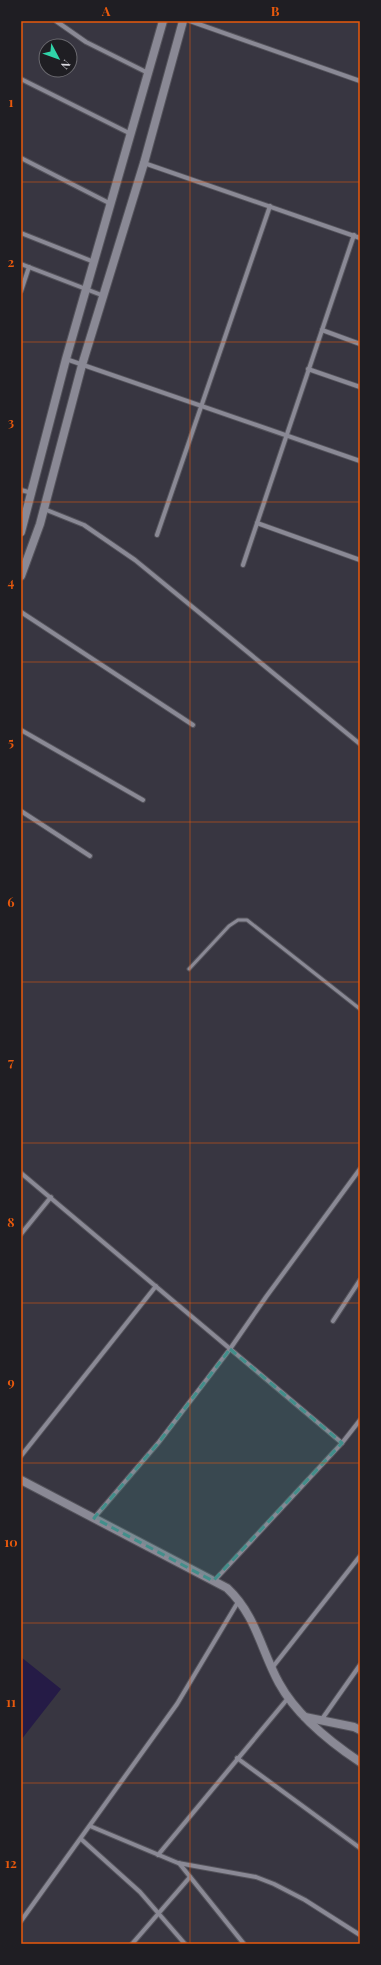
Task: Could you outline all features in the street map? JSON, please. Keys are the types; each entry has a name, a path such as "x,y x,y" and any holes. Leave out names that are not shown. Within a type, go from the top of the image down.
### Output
{"street":[{"path":"56,21 86,42 148,73"},
{"path":"21,532 66,359 163,21"},
{"path":"21,576 40,524 82,365 144,163 184,21"},
{"path":"190,21 360,81"},
{"path":"21,79 131,134"},
{"path":"21,158 111,204"},
{"path":"144,163 360,238"},
{"path":"157,535 270,206"},
{"path":"21,233 94,262"},
{"path":"242,565 354,235"},
{"path":"21,264 104,296"},
{"path":"21,291 29,267"},
{"path":"322,330 360,344"},
{"path":"66,359 360,461"},
{"path":"308,369 360,387"},
{"path":"21,490 32,493"},
{"path":"43,508 84,525 135,560 360,744"},
{"path":"257,523 360,560"},
{"path":"21,612 193,725"},
{"path":"21,730 143,800"},
{"path":"21,811 90,856"},
{"path":"94,1518 159,1442 230,1349 266,1297 360,1169"},
{"path":"21,1173 342,1443"},
{"path":"21,1234 51,1197"},
{"path":"333,1321 360,1280"},
{"path":"21,1456 156,1286"},
{"path":"213,1581 342,1443 360,1420"},
{"path":"21,1480 227,1588 240,1600 251,1617 272,1668 289,1697 305,1717 342,1750 360,1762"},
{"path":"272,1668 360,1556"},
{"path":"21,1921 177,1704 240,1600"},
{"path":"322,1719 360,1665"},
{"path":"158,1855 289,1697"},
{"path":"305,1717 322,1719 354,1727 360,1730"},
{"path":"237,1758 360,1848"},
{"path":"90,1826 178,1863 256,1877 274,1884 305,1900 360,1934"},
{"path":"81,1839 140,1892 185,1944"},
{"path":"178,1863 244,1944"},
{"path":"132,1944 190,1878"}],"lane":[{"path":"189,969 230,926 238,920 247,920 360,1009"}],"highlighted area":[{"path":"230,1349 342,1443 213,1581 94,1518 159,1442"}],"shaded area":[{"path":"21,1657 61,1689 21,1740"}]}
